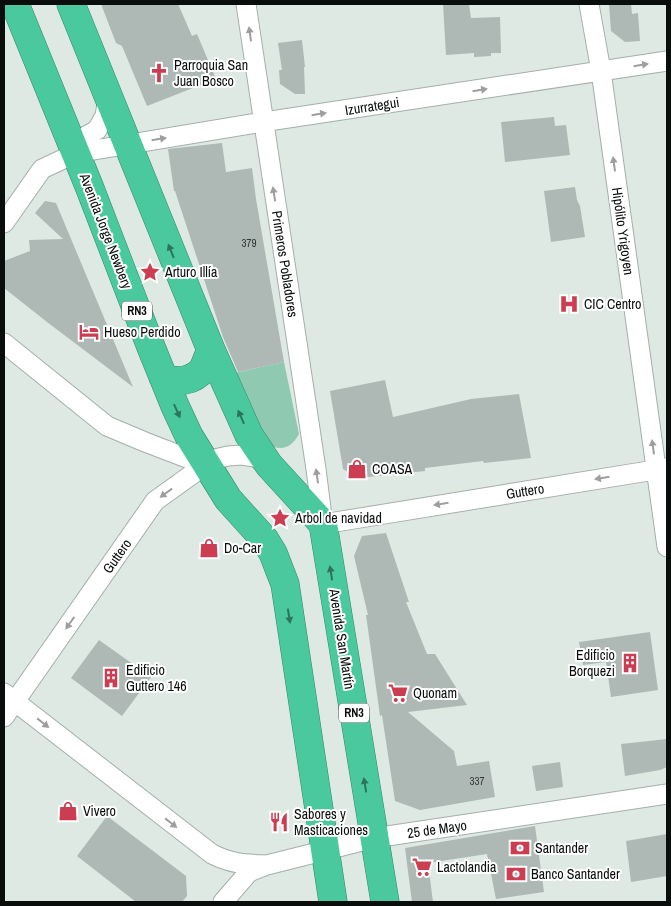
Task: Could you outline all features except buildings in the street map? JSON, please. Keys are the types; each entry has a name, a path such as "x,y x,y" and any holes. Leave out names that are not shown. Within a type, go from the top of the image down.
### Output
{"highway":[{"name":"Avenida Jorge Newbery","path":"16,4 188,436 228,499 260,534 273,552 285,584 325,850"},
{"path":"71,4 211,350 249,435 269,465 323,524"},
{"path":"163,377 170,380 184,381 198,374 204,367 211,350"},
{"name":"Avenida San Martín","path":"323,524 384,902"},
{"name":"RN3","path":"325,850 333,902"}],"street":[{"name":"Primeros Pobladores","path":"246,4 323,524"},
{"name":"Hipólito Yrigoyen","path":"590,4 662,469 667,547"},
{"name":"Izurrategui","path":"4,223 42,169 76,153 263,122 667,61"},
{"name":"Izurrategui","path":"76,153 86,136 97,130 106,116 105,85"},
{"path":"4,342 107,426 205,464"},
{"name":"Guttero","path":"4,717 10,697 155,501 205,464 215,459 242,455 255,457 269,465"},
{"name":"Guttero","path":"323,524 662,469"},
{"path":"10,697 212,854 239,863 267,865"},
{"name":"25 de Mayo","path":"223,902 249,872 267,865 374,838 667,794"}],"green space":[{"path":"284,362 299,434 290,445 278,448 268,445 234,373"}],"place":[{"name":"Parroquia San Juan Bosco","path":"159,73"},
{"name":"Arturo Illía","path":"150,272"},
{"name":"CIC Centro","path":"569,304"},
{"name":"Hueso Perdido","path":"89,332"},
{"name":"COASA","path":"357,469"},
{"name":"Arbol de navidad","path":"280,518"},
{"name":"Do-Car","path":"209,548"},
{"name":"Edificio Borquezi","path":"630,663"},
{"name":"Edificio Guttero 146","path":"111,678"},
{"name":"Quonam","path":"398,693"},
{"name":"Vivero","path":"68,811"},
{"name":"Sabores y Masticaciones","path":"279,822"},
{"name":"Santander","path":"520,848"},
{"name":"Lactolandia","path":"422,867"},
{"name":"Banco Santander","path":"516,874"}]}
